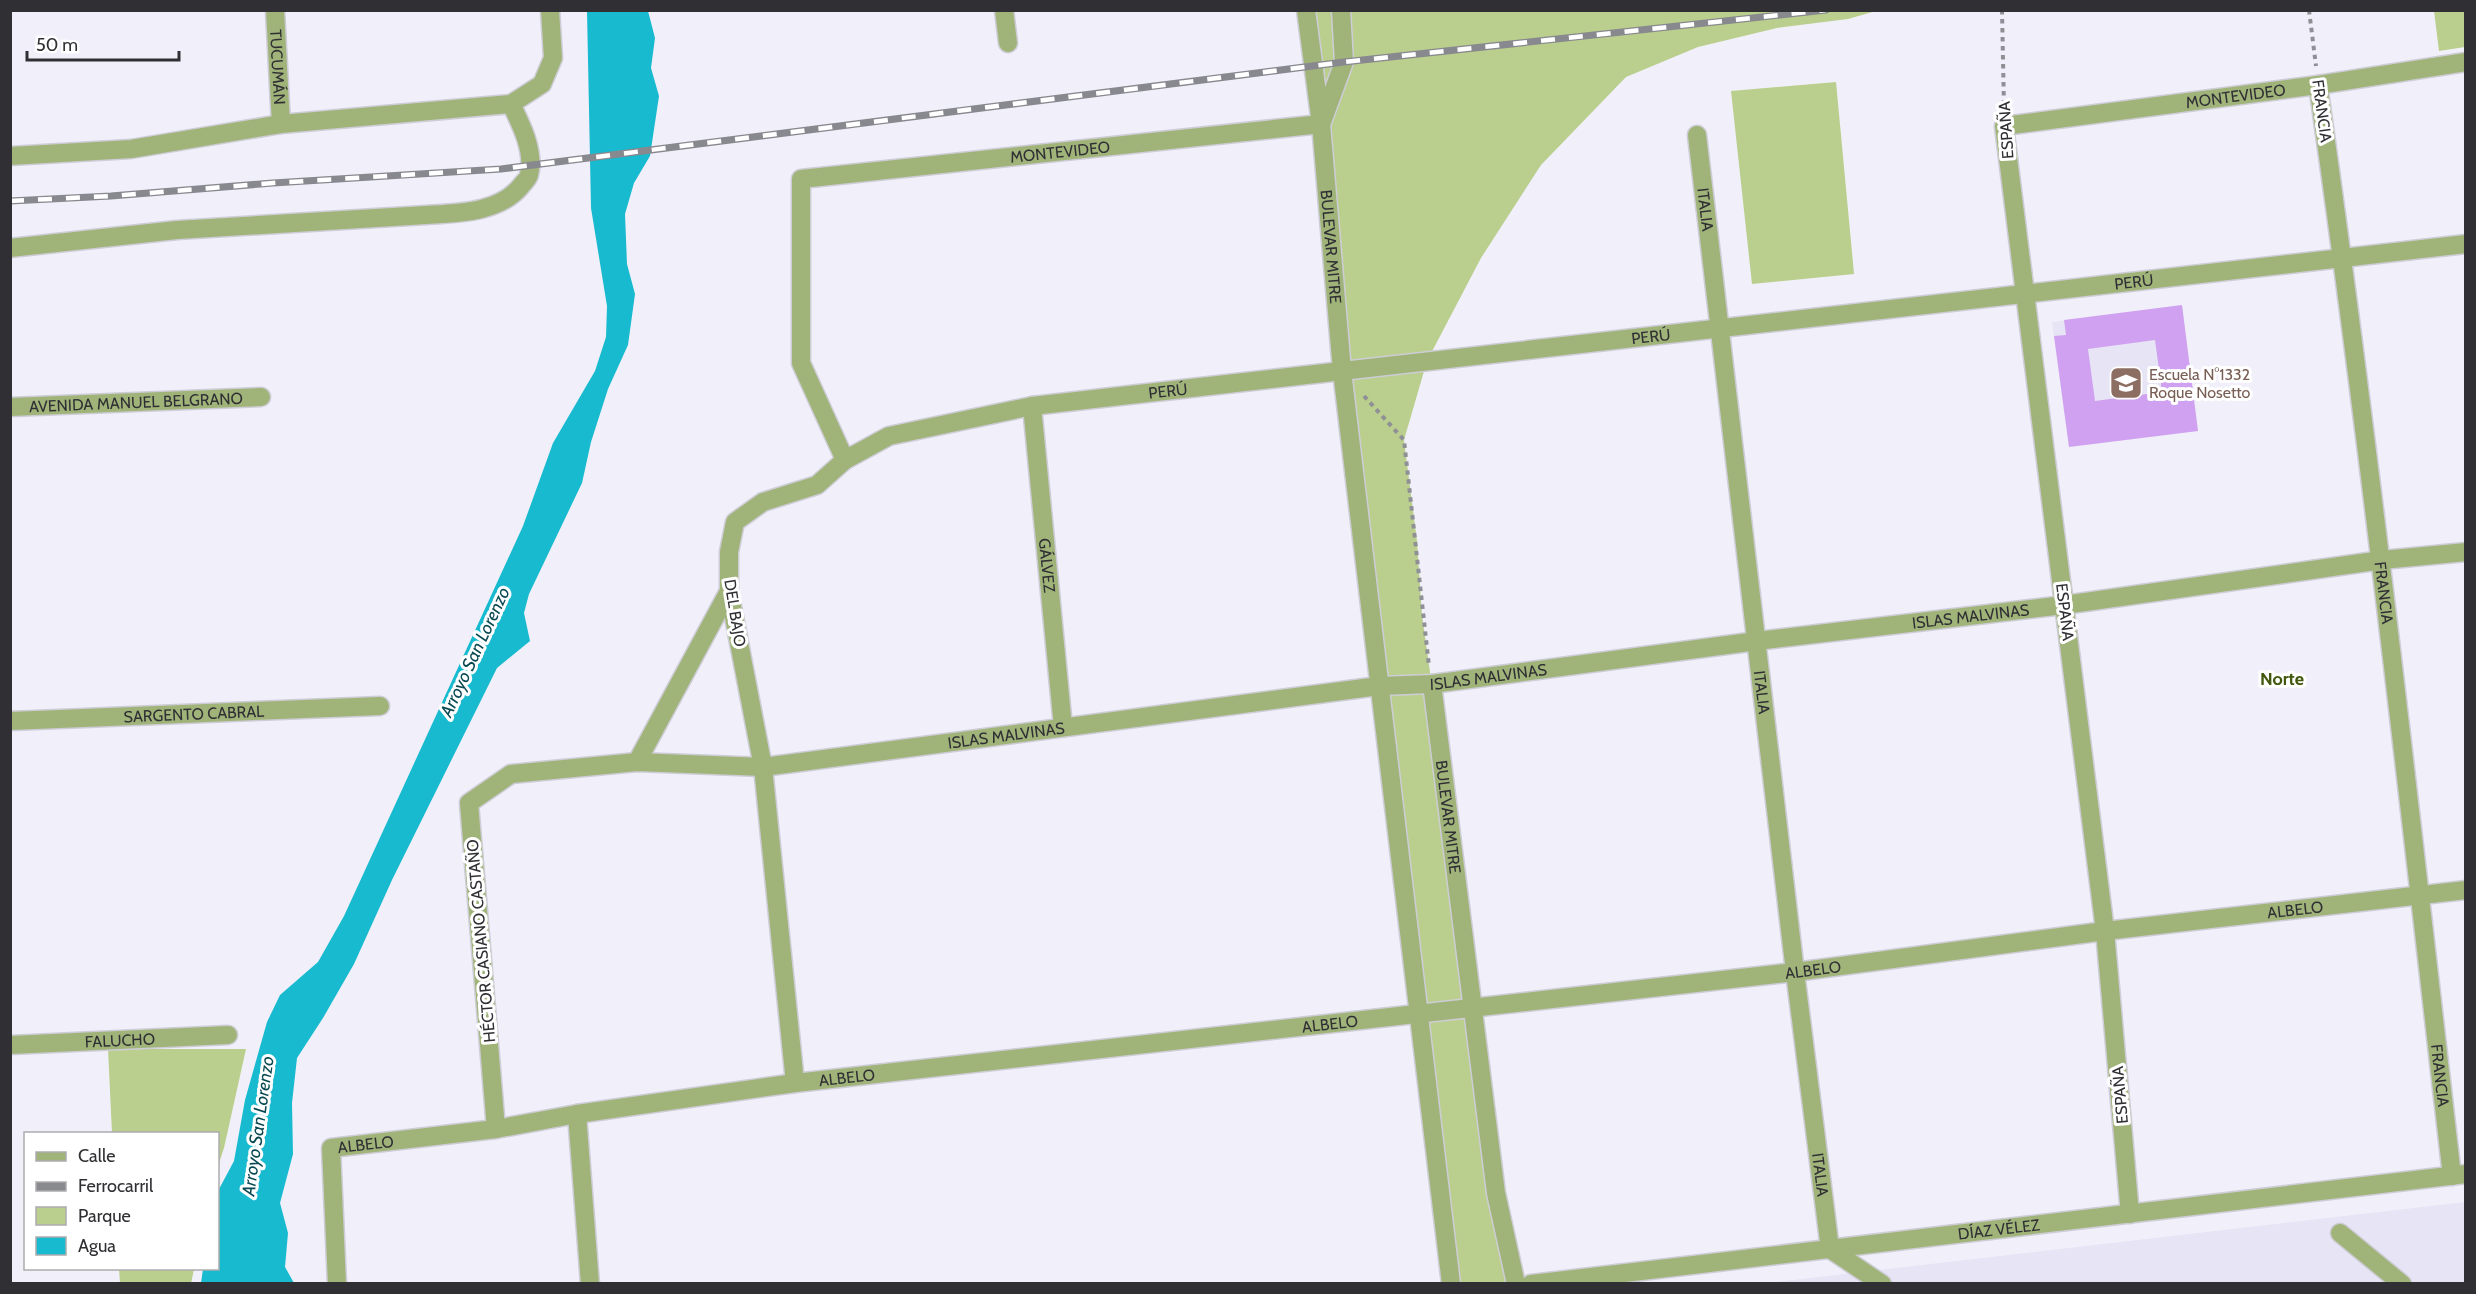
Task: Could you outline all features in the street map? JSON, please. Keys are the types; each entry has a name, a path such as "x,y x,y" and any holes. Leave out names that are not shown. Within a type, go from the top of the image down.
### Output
{"street":[{"name":"TUCUMÁN","path":"275,10 281,124"},
{"path":"10,156 131,149 281,124 511,104 542,84 553,58 550,10"},
{"path":"1004,10 1008,43"},
{"name":"BULEVAR MITRE","path":"1306,10 1321,124 1342,371 1451,1284"},
{"name":"BULEVAR MITRE","path":"1321,124 1344,62 1341,10"},
{"name":"MONTEVIDEO","path":"2004,126 2318,85 2466,62"},
{"name":"FRANCIA","path":"2318,85 2382,560 2420,895 2459,1175"},
{"path":"10,248 177,230 444,214 491,207 516,192 529,176 529,148 511,104"},
{"name":"MONTEVIDEO","path":"845,460 801,363 801,179 1321,124"},
{"name":"ESPAÑA","path":"2004,126 2105,931 2130,1214"},
{"name":"ITALIA","path":"1696,135 1830,1249"},
{"name":"PERÚ","path":"845,460 889,436 1032,406 2466,244"},
{"name":"AVENIDA MANUEL BELGRANO","path":"10,408 261,397"},
{"name":"GÁLVEZ","path":"1032,406 1063,727"},
{"name":"DEL BAJO","path":"795,1083 763,766 729,591 729,552 735,522 763,502 817,485 845,460"},
{"name":"ISLAS MALVINAS","path":"511,774 638,762 763,766 1379,686 1432,684 1756,641 2064,605 2382,560 2466,552"},
{"path":"638,762 729,591"},
{"name":"BULEVAR MITRE","path":"1432,684 1496,1193 1516,1284"},
{"name":"SARGENTO CABRAL","path":"10,722 380,706"},
{"name":"HÉCTOR CASIANO CASTAÑO","path":"496,1129 469,803 511,774"},
{"name":"ALBELO","path":"337,1284 331,1148 496,1129 577,1114 795,1083 1795,972 2105,931 2466,890"},
{"name":"FALUCHO","path":"10,1045 228,1035"},
{"path":"577,1114 590,1284"},
{"name":"DÍAZ VÉLEZ","path":"1531,1284 2459,1175"},
{"path":"2340,1233 2402,1284"},
{"path":"1830,1249 1882,1284"}],"path":[{"name":"ESPAÑA","path":"2002,10 2004,126"},
{"name":"FRANCIA","path":"2308,10 2318,85"},
{"path":"1342,371 1404,440 1417,541 1422,615 1432,684"}],"shaded area":[{"name":"Escuela N°1332 Roque Nosetto","path":"2182,305 2198,431 2069,447 2052,322"},
{"path":"2465,1202 2465,1283 1767,1283"}],"green space":[{"path":"1306,11 1876,11 1848,19 1777,28 1698,47 1626,77 1541,165 1481,258 1427,361 1404,440 1417,541 1422,615 1516,1283 1451,1283"},
{"path":"2434,11 2465,11 2465,47 2439,51"},
{"path":"1836,82 1854,274 1752,284 1731,91"},
{"path":"108,1049 246,1049 219,1163 219,1132 112,1132"},
{"path":"119,1270 194,1270 191,1284 120,1283"}],"water":[{"name":"Arroyo San Lorenzo","path":"587,11 648,11 655,38 651,68 659,96 650,156 634,183 625,214 627,264 635,294 628,345 608,389 591,442 582,483 529,594 524,613 530,641 497,668 392,880 354,964 297,1058 292,1103 293,1154 280,1203 288,1233 285,1267 294,1283 201,1283 203,1270 219,1270 219,1189 234,1161 245,1100 267,1022 280,995 318,962 344,916 523,526 553,443 595,371 606,337 607,306 591,208"}],"building":[{"name":"Escuela N°1332 Roque Nosetto","path":"2182,305 2198,431 2069,447 2054,336 2066,335 2064,320","holes":["2155,340 2162,392 2095,401 2088,349"]}],"railway":[{"path":"10,201 501,169 1344,62 1826,10"}],"place":[{"name":"Escuela N°1332 Roque Nosetto","path":"2126,383"}],"district":[{"name":"Norte","path":"2282,679"}]}
